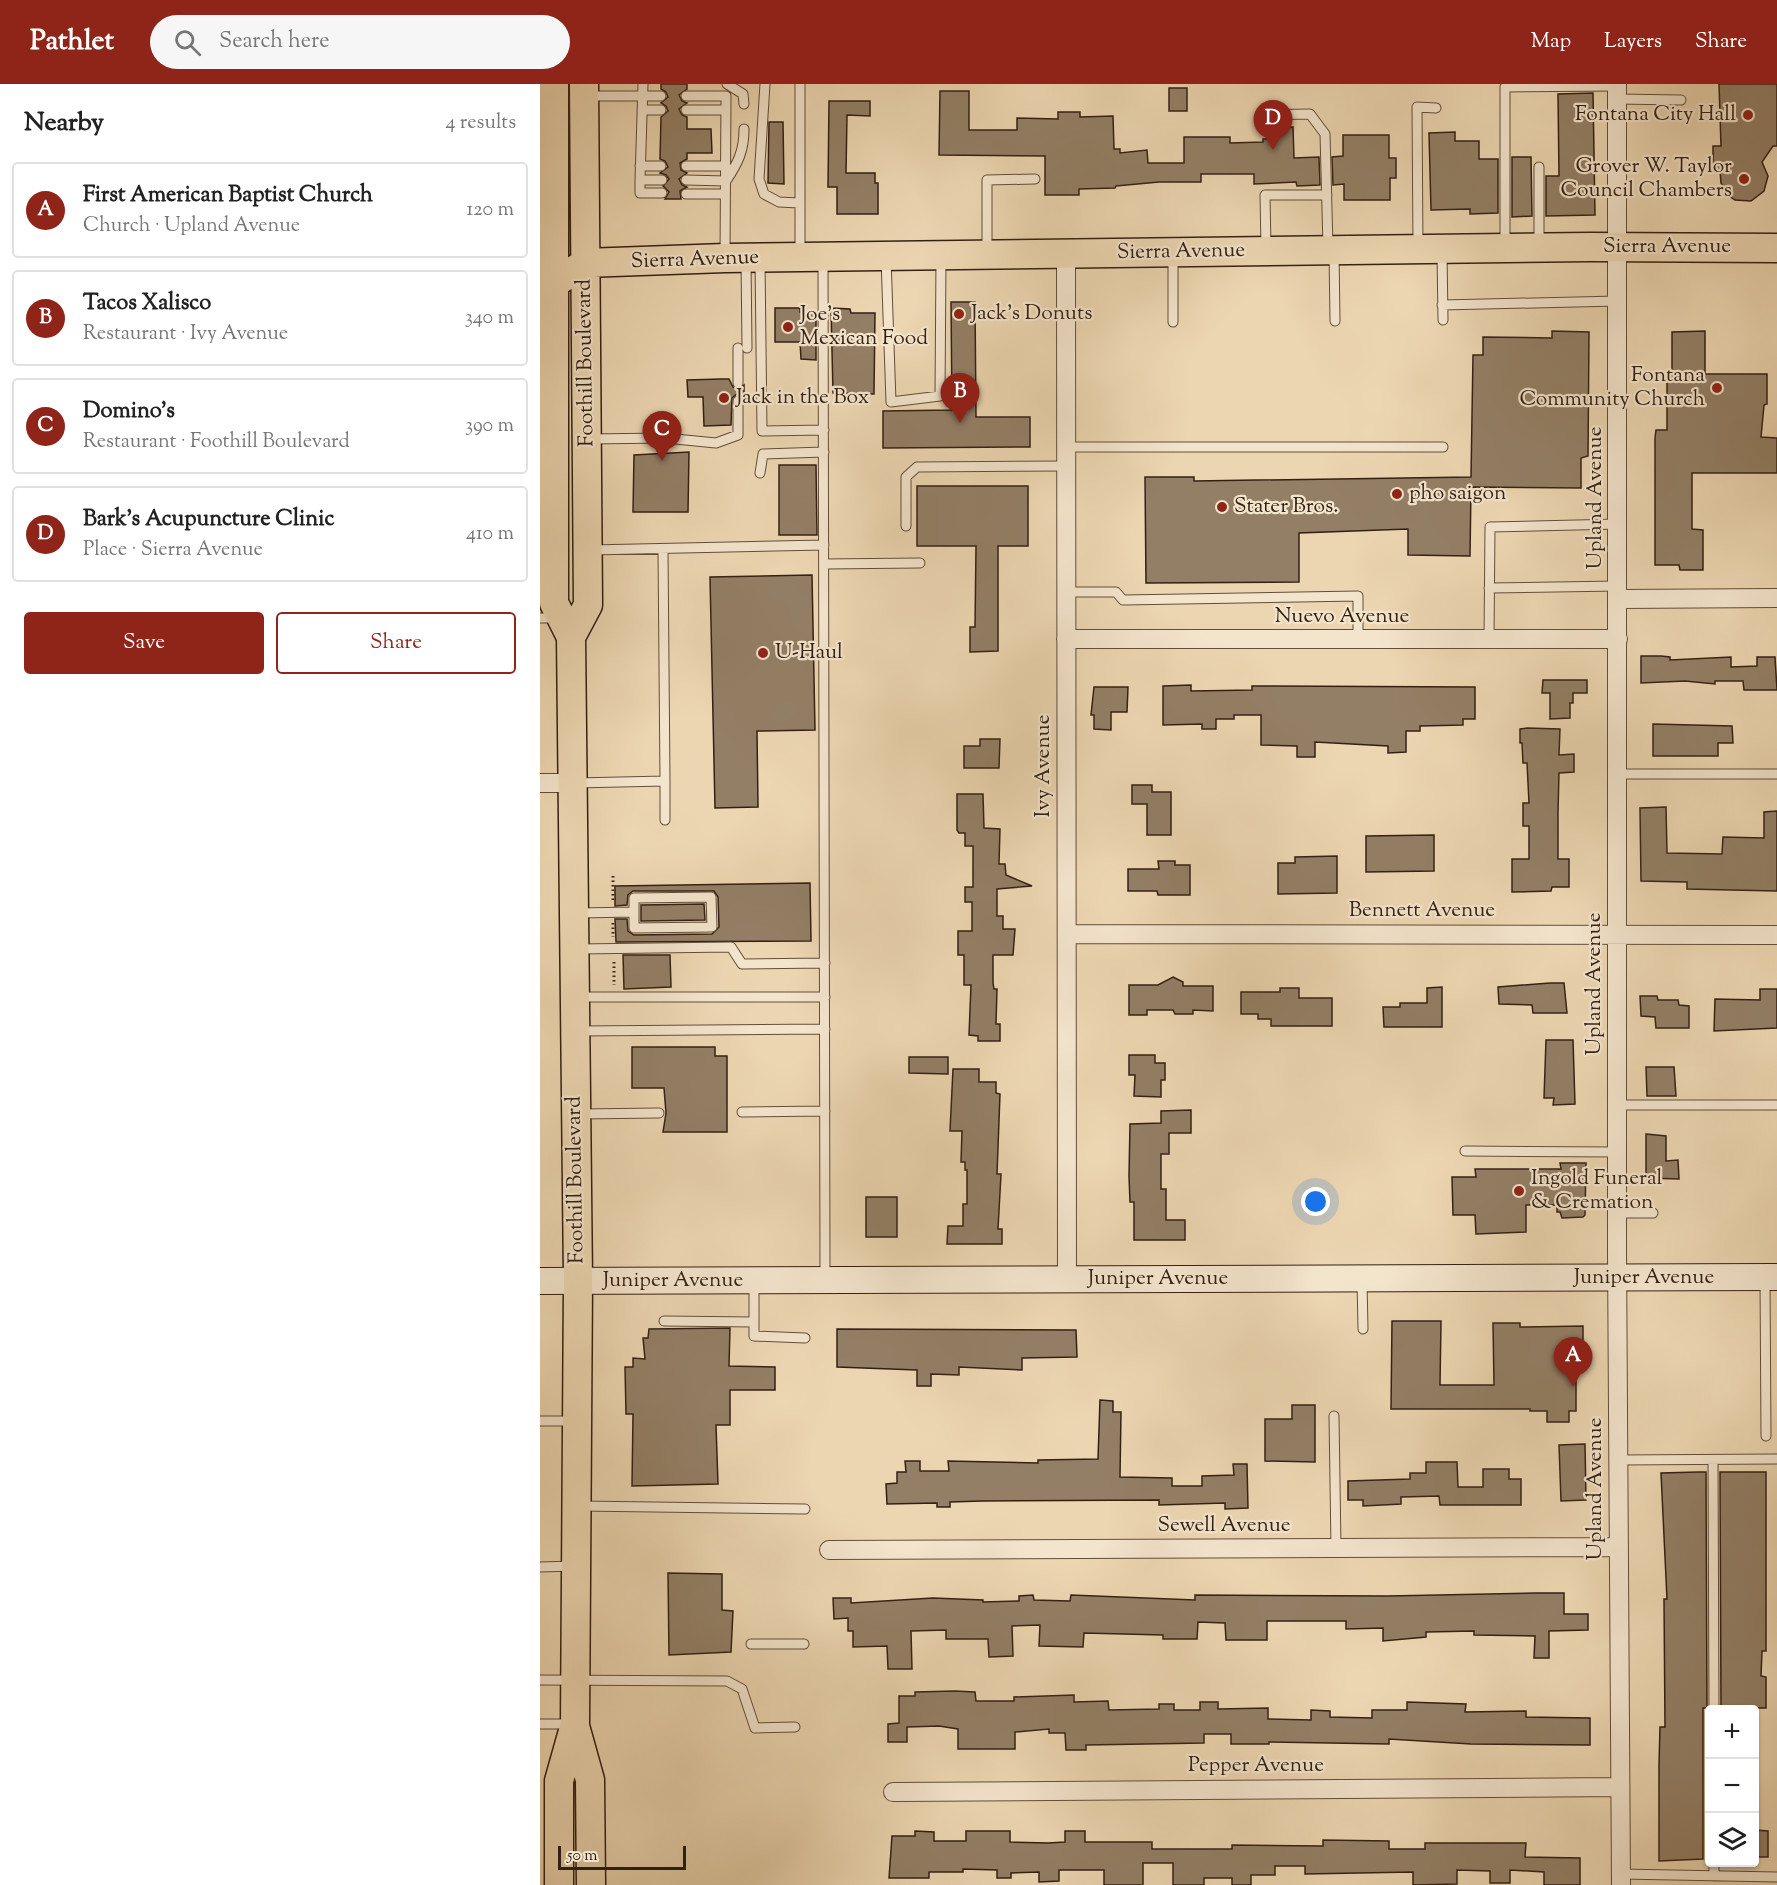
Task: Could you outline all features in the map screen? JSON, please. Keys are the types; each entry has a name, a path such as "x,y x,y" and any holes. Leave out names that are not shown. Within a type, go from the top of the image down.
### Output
{"main road":[{"name":"Foothill Boulevard","path":"558,624 588,605 584,90"},
{"name":"Foothill Boulevard","path":"549,100 546,285 547,529 573,783 578,1281 575,1724 590,1780 591,1885"},
{"path":"547,244 585,263"},
{"name":"Sierra Avenue","path":"585,263 744,258 1539,247 1777,248"},
{"path":"546,285 585,263"},
{"name":"Foothill Boulevard","path":"559,1885 559,1781 575,1724"}],"street":[{"name":"Upland Avenue","path":"1617,90 1619,246 1618,1460 1621,1880"},
{"name":"Ivy Avenue","path":"1066,253 1067,1280"},
{"path":"1618,593 1777,598"},
{"name":"Nuevo Avenue","path":"1066,639 1618,639"},
{"path":"540,783 573,783"},
{"name":"Bennett Avenue","path":"1067,934 1777,935"},
{"name":"Juniper Avenue","path":"540,1281 1771,1277"},
{"name":"Sewell Avenue","path":"829,1550 1619,1547"},
{"name":"Pepper Avenue","path":"893,1792 1620,1786"}],"lane":[{"path":"643,84 640,193 662,193"},
{"path":"726,84 725,194 744,258 762,431 824,430"},
{"path":"726,84 743,94 744,104"},
{"path":"765,84 759,179 764,194 779,202 799,203"},
{"path":"800,84 799,203 812,257 824,430 825,1280"},
{"path":"1505,248 1504,87 1617,90 1682,100"},
{"path":"584,90 661,96"},
{"path":"686,96 726,96"},
{"path":"1436,108 1417,106 1430,249 1443,320"},
{"path":"642,110 661,110"},
{"path":"686,110 726,110"},
{"path":"1261,115 1310,114 1325,134 1326,195 1335,321"},
{"path":"726,181 740,160 744,146 744,129"},
{"path":"640,166 661,166"},
{"path":"686,166 726,166"},
{"path":"1539,166 1539,247"},
{"path":"987,254 987,180 1035,179"},
{"path":"640,180 662,180"},
{"path":"687,180 726,181"},
{"path":"686,194 725,194"},
{"path":"1266,251 1265,195 1326,195"},
{"path":"1173,252 1173,322"},
{"path":"886,256 891,402 940,396 941,255"},
{"path":"738,382 743,348 744,258"},
{"path":"1442,305 1618,302"},
{"path":"587,439 665,438 716,443 738,435 738,401"},
{"path":"1066,447 1443,447"},
{"path":"760,473 763,454 824,452"},
{"path":"906,526 906,477 917,467 1066,466"},
{"path":"1489,639 1490,527 1618,524"},
{"path":"587,550 824,545"},
{"path":"663,549 665,820"},
{"path":"824,564 920,563"},
{"path":"1489,588 1618,593"},
{"path":"1066,592 1116,592 1123,600 1358,596 1358,639"},
{"path":"1618,774 1777,774"},
{"path":"573,783 665,781"},
{"path":"711,897 712,927 634,928 634,912 634,898 711,897"},
{"path":"573,913 634,912"},
{"path":"574,950 730,947 742,964 825,963"},
{"path":"574,998 825,998"},
{"path":"574,1032 825,1029"},
{"path":"1618,1105 1777,1105"},
{"path":"742,1112 825,1111"},
{"path":"575,1114 659,1113"},
{"path":"1465,1151 1618,1152"},
{"path":"1618,1213 1653,1214"},
{"path":"1767,1436 1771,1277"},
{"path":"1362,1279 1363,1329"},
{"path":"753,1281 754,1336 806,1338"},
{"path":"664,1321 754,1322"},
{"path":"1334,1416 1336,1548"},
{"path":"540,1421 577,1422"},
{"path":"1618,1460 1777,1459"},
{"path":"1713,1460 1714,1705"},
{"path":"577,1506 805,1509"},
{"path":"540,1567 576,1566"},
{"path":"751,1644 804,1644"},
{"path":"540,1680 727,1681 742,1689 755,1728 795,1727"},
{"path":"540,1724 575,1724"},
{"path":"1714,1867 1714,1876"},
{"path":"1621,1880 1714,1876 1777,1877"}],"building":[{"path":"661,84 687,84 687,89 679,95 682,101 687,103 679,109 682,115 687,117 687,129 711,129 712,153 687,153 687,159 680,163 681,170 687,173 679,179 682,185 687,187 680,191 681,199 665,199 669,192 663,186 669,179 660,173 668,167 665,161 660,159 661,117 668,111 661,103 668,97 661,89"},
{"name":"Fontana City Hall","path":"1719,84 1777,84 1777,146 1773,146 1762,162 1768,176 1764,191 1751,201 1735,200 1729,196 1721,183 1720,171 1713,171 1713,146 1721,146"},
{"path":"1169,88 1187,88 1187,111 1169,111"},
{"path":"940,91 969,91 969,130 1017,130 1017,118 1058,119 1058,112 1080,112 1080,117 1113,116 1114,149 1120,149 1120,153 1147,150 1148,163 1184,163 1184,137 1230,137 1230,143 1263,142 1263,139 1276,139 1276,128 1293,127 1294,158 1319,157 1320,185 1297,186 1296,182 1254,184 1254,174 1201,174 1201,182 1159,182 1116,186 1115,188 1079,189 1079,195 1045,195 1045,156 939,155"},
{"path":"1593,93 1595,215 1546,216 1546,176 1559,176 1558,94"},
{"path":"829,101 870,101 870,116 847,115 846,173 875,173 875,183 878,183 878,214 837,214 837,187 828,187"},
{"path":"769,122 783,122 784,184 768,183"},
{"path":"1455,132 1455,141 1479,141 1479,159 1498,159 1498,213 1470,214 1470,209 1431,210 1429,133"},
{"path":"1343,135 1389,135 1389,158 1396,158 1396,178 1390,178 1390,200 1344,200 1344,184 1333,185 1332,157 1343,156"},
{"path":"1512,157 1531,157 1532,216 1512,217"},
{"path":"951,302 975,302 976,417 1030,417 1030,447 883,448 883,411 952,410"},
{"path":"775,308 800,308 800,312 816,313 816,360 801,359 800,342 775,342"},
{"path":"831,308 850,309 851,313 875,313 874,394 833,393"},
{"path":"1552,331 1589,332 1588,456 1581,458 1581,488 1471,487 1470,556 1408,555 1408,529 1299,533 1299,582 1146,583 1145,477 1194,477 1194,481 1471,477 1473,355 1483,355 1483,337 1552,338"},
{"path":"1705,331 1705,374 1767,374 1767,404 1764,405 1761,437 1777,438 1777,473 1692,473 1692,529 1703,530 1703,570 1680,570 1679,565 1655,565 1655,438 1656,430 1667,430 1667,375 1672,375 1672,332"},
{"name":"Jack in the Box","path":"729,379 737,390 744,385 744,398 737,394 732,398 731,425 704,426 703,397 688,397 687,380"},
{"path":"689,452 688,512 633,512 634,455"},
{"path":"779,465 816,465 817,535 779,535"},
{"path":"917,486 1028,486 1028,546 998,546 998,651 970,652 970,627 975,627 976,546 917,546"},
{"name":"U-Haul","path":"812,575 815,730 757,731 758,807 715,808 710,577"},
{"path":"1641,656 1670,657 1670,660 1731,657 1731,667 1757,666 1757,657 1775,657 1777,690 1744,690 1743,681 1715,681 1715,684 1685,681 1641,683"},
{"path":"1543,680 1587,680 1587,693 1573,693 1570,718 1550,719 1550,693 1542,693"},
{"path":"1191,685 1191,691 1252,690 1252,686 1475,687 1475,719 1463,719 1463,725 1420,726 1420,731 1406,731 1406,752 1388,753 1388,746 1315,742 1315,757 1297,757 1297,746 1261,745 1261,715 1234,715 1234,719 1216,719 1216,729 1202,729 1202,724 1163,725 1163,686"},
{"path":"1094,687 1128,687 1127,712 1111,712 1111,730 1094,729 1094,715 1091,715"},
{"path":"1653,724 1732,726 1733,743 1718,743 1718,756 1653,756"},
{"path":"1520,729 1560,729 1559,755 1574,754 1574,772 1559,773 1558,859 1569,859 1569,887 1552,887 1551,891 1512,892 1512,859 1529,859 1529,826 1523,826 1523,803 1529,803 1527,763 1523,763 1522,743 1520,743"},
{"path":"980,739 1000,739 999,768 964,768 964,746 980,746"},
{"path":"1132,785 1152,785 1152,792 1171,792 1171,835 1147,835 1147,804 1132,804"},
{"path":"957,794 983,794 984,828 1000,829 999,864 1005,864 1006,875 1032,886 997,889 997,916 1003,916 1003,929 1015,929 1013,955 993,955 993,983 994,989 997,989 996,1024 1000,1024 1000,1041 978,1041 978,1036 969,1035 971,985 964,985 964,955 958,955 958,931 972,931 972,902 965,902 965,887 973,887 973,846 965,846 965,833 959,833 957,830"},
{"path":"1666,807 1667,853 1722,854 1723,837 1764,838 1764,812 1777,811 1777,891 1687,889 1687,882 1641,881 1640,808"},
{"path":"1434,835 1434,871 1366,872 1366,836"},
{"path":"1337,856 1337,893 1278,894 1278,863 1295,863 1295,857"},
{"path":"1158,861 1175,861 1175,865 1190,865 1190,895 1158,895 1157,891 1128,891 1128,869 1159,869"},
{"path":"810,883 811,941 616,942 615,919 627,919 628,931 634,935 712,934 719,927 718,897 714,891 633,891 628,895 627,905 615,906 615,886"},
{"path":"704,904 705,920 641,921 641,905"},
{"path":"623,955 670,955 671,987 624,989"},
{"path":"1173,977 1183,982 1183,986 1213,986 1213,1011 1193,1010 1193,1014 1175,1014 1173,1010 1147,1010 1147,1015 1129,1015 1129,985 1158,985"},
{"path":"1564,983 1567,1013 1533,1013 1532,1005 1499,1004 1498,987"},
{"path":"1442,987 1442,1027 1384,1027 1383,1007 1400,1007 1400,1003 1427,1003 1427,988"},
{"path":"1280,988 1299,988 1299,998 1332,998 1332,1026 1271,1026 1271,1019 1258,1019 1258,1014 1241,1014 1241,992 1280,992"},
{"path":"1760,989 1777,989 1777,1028 1714,1031 1715,999 1760,1000"},
{"path":"1640,996 1657,996 1658,1000 1678,1000 1679,1005 1689,1006 1689,1028 1656,1028 1655,1017 1641,1016"},
{"path":"1546,1040 1573,1040 1575,1104 1553,1105 1554,1098 1544,1098"},
{"path":"632,1047 715,1047 715,1056 727,1056 727,1132 663,1132 666,1113 664,1088 632,1088"},
{"path":"1129,1055 1155,1055 1155,1063 1165,1063 1165,1080 1161,1080 1161,1097 1134,1096 1135,1075 1129,1075"},
{"path":"909,1057 948,1057 948,1074 909,1073"},
{"path":"1646,1067 1674,1067 1676,1096 1647,1096"},
{"path":"953,1069 979,1069 979,1082 996,1082 996,1093 1000,1094 997,1174 1001,1174 998,1229 1002,1229 1002,1244 947,1244 948,1226 963,1226 963,1204 967,1204 967,1170 965,1170 965,1162 961,1162 962,1131 950,1131"},
{"path":"1191,1110 1191,1133 1169,1133 1169,1154 1161,1154 1161,1189 1166,1189 1166,1220 1185,1220 1185,1240 1134,1240 1134,1202 1130,1202 1129,1176 1130,1124 1161,1123 1161,1111"},
{"path":"1646,1134 1666,1136 1666,1161 1678,1160 1679,1179 1646,1178"},
{"name":"Ingold Funeral & Cremation","path":"1560,1163 1586,1163 1585,1215 1583,1217 1562,1218 1560,1212 1557,1212 1557,1205 1526,1205 1526,1232 1476,1234 1475,1215 1453,1215 1452,1177 1476,1177 1475,1169 1561,1169"},
{"path":"866,1197 897,1197 897,1237 866,1237"},
{"path":"1392,1321 1441,1321 1440,1385 1494,1385 1493,1323 1520,1323 1520,1327 1583,1326 1583,1347 1576,1347 1576,1411 1569,1411 1569,1422 1547,1422 1547,1411 1530,1411 1530,1409 1391,1409"},
{"path":"730,1328 729,1366 775,1367 775,1390 730,1390 730,1425 716,1425 718,1484 632,1486 633,1414 626,1414 625,1367 633,1367 633,1358 645,1359 643,1338 648,1338 649,1329"},
{"path":"837,1329 1076,1330 1077,1357 1022,1358 1022,1370 959,1367 959,1375 931,1374 931,1386 917,1386 917,1370 837,1367"},
{"path":"1100,1400 1113,1401 1113,1412 1121,1412 1120,1477 1172,1478 1172,1486 1202,1486 1202,1476 1234,1475 1233,1464 1247,1464 1248,1508 1225,1509 1225,1503 1159,1505 1159,1500 950,1502 950,1507 937,1507 937,1503 887,1504 886,1484 897,1483 897,1472 906,1472 905,1461 920,1461 920,1471 949,1471 948,1461 1038,1463 1038,1460 1098,1459"},
{"path":"1292,1405 1315,1405 1315,1462 1265,1461 1265,1419 1292,1419"},
{"path":"1585,1444 1586,1500 1561,1501 1559,1445"},
{"path":"1426,1462 1457,1462 1458,1487 1483,1487 1483,1469 1509,1469 1509,1479 1521,1479 1521,1505 1440,1505 1439,1496 1401,1497 1401,1504 1363,1506 1363,1500 1348,1500 1348,1481 1410,1479 1410,1473 1426,1473"},
{"path":"1706,1472 1707,1705 1703,1708 1703,1859 1659,1861 1660,1727 1665,1727 1664,1599 1667,1599 1661,1473"},
{"path":"1720,1472 1766,1472 1766,1651 1762,1651 1761,1676 1766,1677 1766,1708 1759,1708 1759,1705 1721,1705"},
{"path":"668,1573 722,1574 722,1610 733,1611 731,1652 669,1655"},
{"path":"1564,1593 1564,1614 1588,1614 1588,1630 1549,1631 1549,1658 1534,1658 1535,1636 1474,1635 1474,1631 1426,1632 1426,1637 1383,1641 1383,1628 1346,1629 1346,1621 1267,1621 1267,1640 1226,1640 1225,1623 1198,1622 1197,1639 1163,1639 1163,1635 1084,1633 1083,1647 1039,1646 1040,1625 1012,1626 1013,1656 989,1657 988,1639 946,1639 946,1630 911,1631 912,1669 888,1669 887,1646 853,1647 853,1631 848,1631 848,1618 834,1619 833,1598 851,1598 851,1603 933,1598 983,1600 983,1602 1019,1601 1019,1596 1033,1595 1034,1600 1070,1601 1071,1595 1195,1600 1195,1595 1388,1596"},
{"path":"915,1692 975,1692 976,1701 1014,1701 1014,1697 1074,1695 1074,1702 1108,1701 1109,1710 1159,1709 1159,1704 1174,1704 1174,1710 1200,1710 1200,1702 1218,1702 1218,1709 1268,1708 1268,1719 1311,1720 1311,1710 1330,1711 1330,1717 1372,1718 1372,1710 1407,1710 1407,1702 1466,1704 1465,1712 1526,1711 1526,1717 1590,1718 1590,1745 1471,1744 1389,1739 1389,1744 1269,1742 1269,1744 1231,1744 1231,1734 1204,1734 1204,1743 1086,1745 1086,1750 1066,1750 1065,1733 1049,1733 1049,1729 1015,1732 1015,1749 958,1749 958,1729 939,1726 907,1727 907,1742 888,1742 888,1724 899,1723 899,1696 915,1696"},
{"path":"1759,1830 1768,1831 1768,1857 1759,1857"},
{"path":"915,1831 934,1832 934,1841 966,1841 966,1831 1010,1831 1010,1842 1048,1843 1065,1842 1065,1831 1085,1831 1085,1842 1152,1842 1152,1849 1232,1849 1232,1845 1323,1846 1323,1840 1389,1841 1389,1849 1425,1849 1425,1843 1526,1843 1525,1857 1580,1858 1580,1885 1544,1885 1544,1872 1510,1870 1510,1883 1490,1883 1490,1871 1457,1870 1457,1884 1413,1885 1413,1872 1305,1874 1305,1866 1275,1866 1275,1875 1251,1875 1251,1885 1232,1885 1232,1878 1204,1878 1204,1885 1173,1885 1173,1863 1143,1863 1143,1885 1104,1885 1104,1870 1059,1870 1059,1881 1039,1882 1039,1872 1011,1873 1011,1878 997,1878 997,1870 963,1869 963,1872 929,1872 929,1878 889,1878 892,1836 915,1836"}],"place":[{"name":"Fontana City Hall","path":"1748,115"},
{"name":"Bark's Acupuncture Clinic","path":"1273,150"},
{"name":"Grover W. Taylor Council Chambers","path":"1744,179"},
{"name":"Jack's Donuts","path":"959,314"},
{"name":"Joe's Mexican Food","path":"788,327"},
{"name":"Fontana Community Church","path":"1717,388"},
{"name":"Jack in the Box","path":"724,398"},
{"name":"Tacos Xalisco","path":"960,423"},
{"name":"Domino's","path":"662,461"},
{"name":"pho saigon","path":"1397,494"},
{"name":"Stater Bros.","path":"1222,507"},
{"name":"U-Haul","path":"763,653"},
{"name":"Ingold Funeral & Cremation","path":"1519,1191"},
{"name":"First American Baptist Church","path":"1573,1387"}]}
